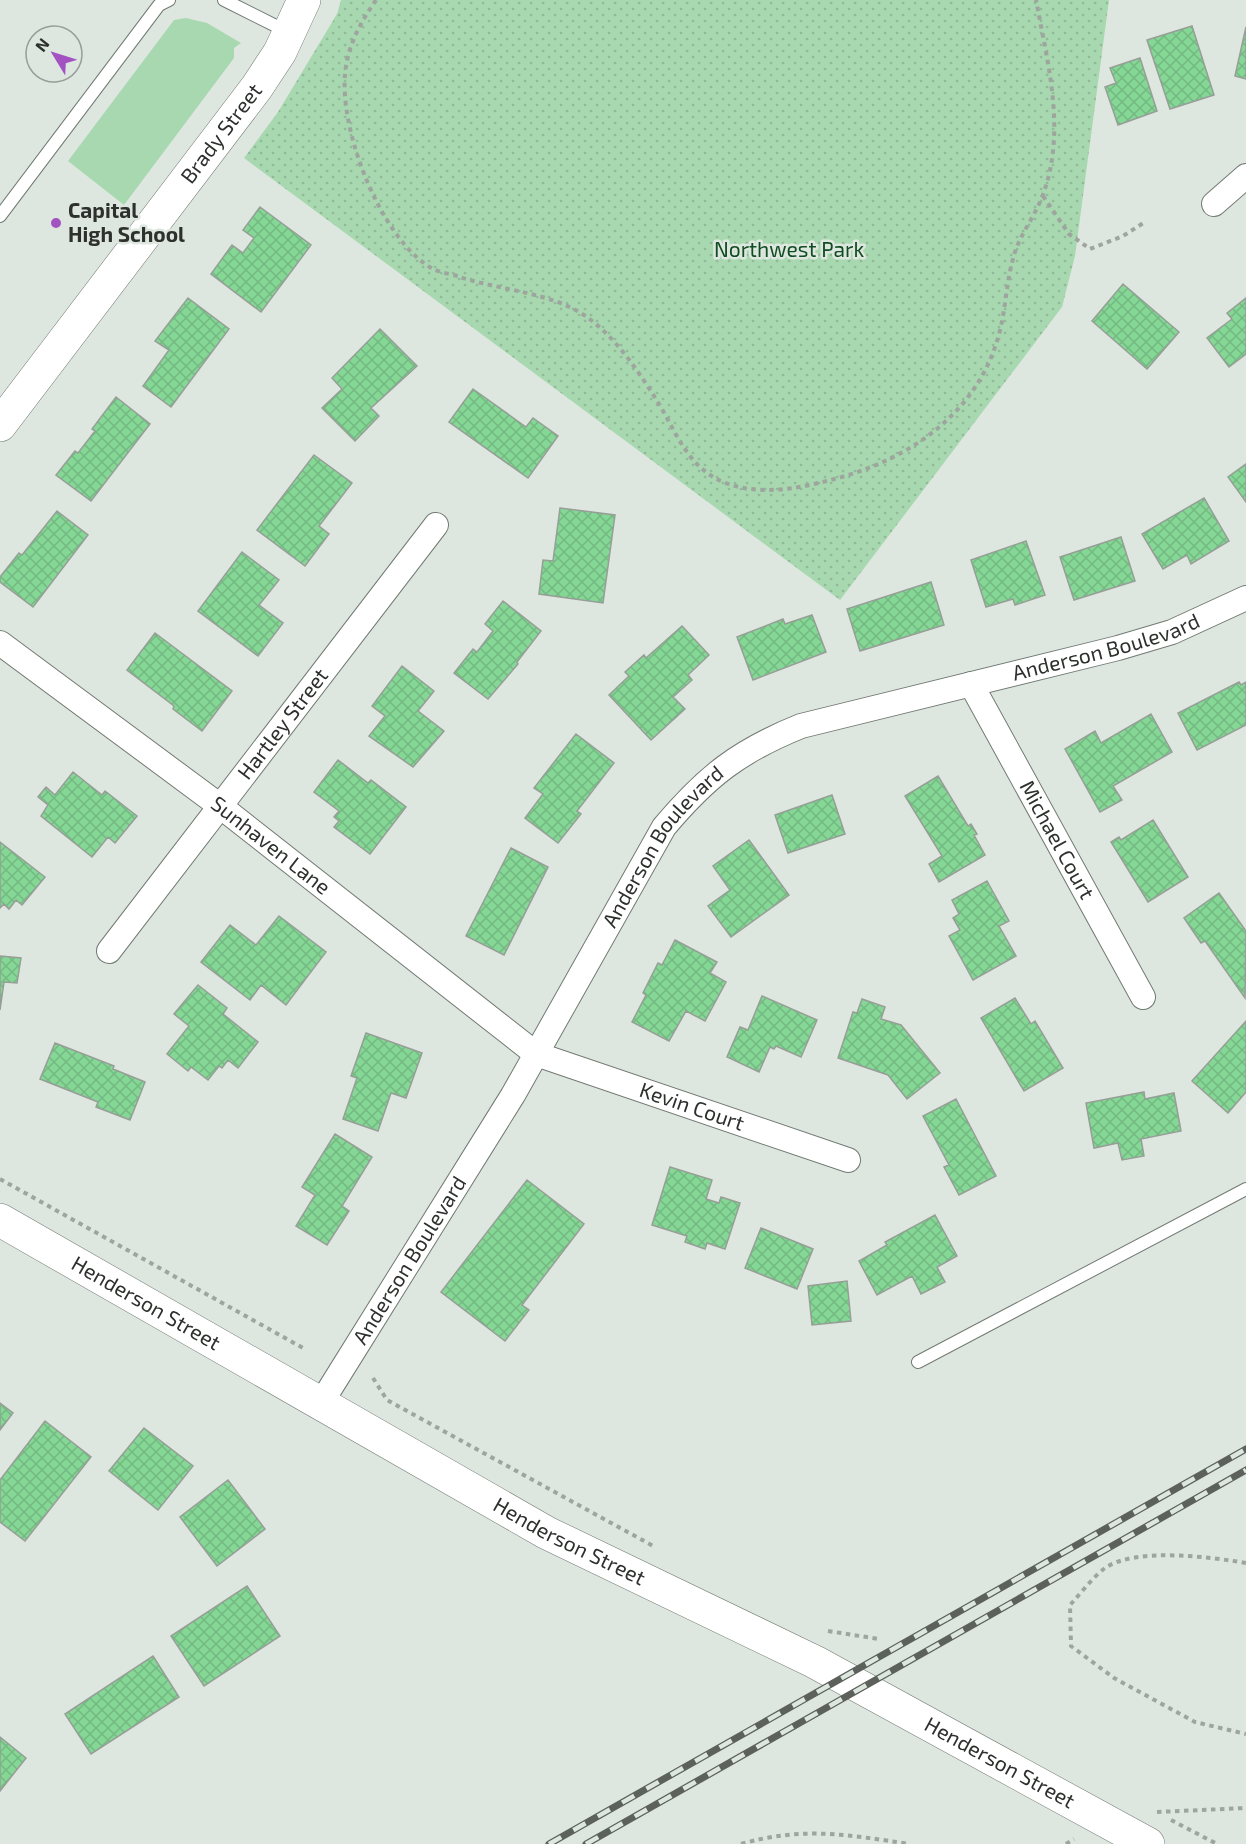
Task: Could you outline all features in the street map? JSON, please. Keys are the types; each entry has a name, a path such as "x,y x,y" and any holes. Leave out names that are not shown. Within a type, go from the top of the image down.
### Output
{"main road":[{"name":"Brady Street","path":"0,425 257,87 299,14"},
{"name":"Henderson Street","path":"0,1220 547,1533 795,1651 1148,1844"}],"street":[{"path":"1214,204 1246,176"},
{"name":"Hartley Street","path":"109,951 436,525"},
{"name":"Anderson Boulevard","path":"321,1403 536,1054 664,827 695,790 728,763 766,740 801,726 1119,648 1172,632 1246,598"},
{"name":"Sunhaven Lane","path":"0,642 220,806 536,1054"},
{"name":"Michael Court","path":"971,684 1143,997"},
{"name":"Kevin Court","path":"536,1054 848,1160"}],"lane":[{"path":"0,216 159,5 169,0"},
{"path":"224,0 299,14"},
{"path":"918,1362 1246,1189"}],"path":[{"path":"376,0 355,32 345,74 346,120 374,193 402,242 433,268 550,300 582,314 611,337 659,405 680,445 693,460 719,480 737,487 794,489 862,471 893,460 920,443 960,407 980,381 999,336 1013,257 1043,195 1051,164 1056,125 1036,0"},
{"path":"1043,195 1069,234 1090,249 1123,236 1146,222"},
{"path":"0,1179 303,1348"},
{"path":"373,1378 387,1400 665,1552"},
{"path":"1246,1563 1201,1555 1142,1557 1106,1568 1070,1605 1071,1646 1114,1678 1195,1722 1246,1734"},
{"path":"824,1630 879,1639"},
{"path":"1105,1821 1162,1811 1246,1808"},
{"path":"741,1844 774,1834 829,1832 910,1844"}],"green space":[{"name":"Northwest Park","path":"341,0 1109,0 1075,256 1062,307 840,600 244,158 278,112 337,14"},
{"path":"186,18 207,23 241,43 234,48 234,58 124,205 68,161 174,20"}],"building":[{"path":"1192,26 1214,95 1170,109 1147,40"},
{"path":"1246,27 1246,79 1235,76"},
{"path":"1140,58 1157,111 1118,125 1105,87 1116,83 1110,68"},
{"path":"260,207 311,245 261,312 211,274 232,245 243,253 254,238 243,230"},
{"path":"1123,284 1179,332 1147,369 1092,321"},
{"path":"188,298 229,329 171,407 143,386 169,350 155,341"},
{"path":"1246,298 1246,354 1229,367 1207,338 1232,319 1227,313"},
{"path":"380,329 417,366 371,408 379,416 355,441 322,408 342,389 332,378"},
{"path":"473,389 526,427 533,418 558,436 528,478 449,422"},
{"path":"116,397 150,424 91,501 56,475 75,451 78,453 95,431 92,429"},
{"path":"314,455 352,483 319,526 329,534 305,566 257,530"},
{"path":"1246,464 1246,502 1228,477"},
{"path":"1204,498 1229,541 1191,564 1187,555 1163,569 1142,534"},
{"path":"560,508 615,515 603,603 539,594 543,560 553,561"},
{"path":"57,511 88,535 33,607 0,582 0,577 19,553 22,555"},
{"path":"1121,537 1135,581 1074,600 1060,557"},
{"path":"1026,541 1045,595 1015,605 1013,599 986,607 971,560"},
{"path":"242,552 279,580 259,605 283,623 258,656 198,611"},
{"path":"931,582 944,625 860,651 847,609"},
{"path":"503,601 541,631 517,662 518,664 488,699 454,673 473,649 477,652 493,631 485,624"},
{"path":"812,615 826,652 753,680 737,637 783,619 785,624"},
{"path":"682,626 709,655 688,675 692,680 673,697 685,709 651,740 609,695 629,676 625,672 644,655 646,658"},
{"path":"155,633 232,691 202,731 127,670"},
{"path":"402,666 434,691 418,711 444,731 413,767 369,736 385,716 372,706"},
{"path":"1239,682 1241,685 1246,682 1246,725 1197,750 1178,713"},
{"path":"1151,714 1172,752 1113,786 1122,800 1100,812 1065,749 1095,731 1101,743"},
{"path":"576,734 614,763 577,811 581,814 558,843 525,818 543,794 534,788"},
{"path":"338,760 368,783 371,780 406,807 370,854 334,827 339,821 334,817 339,811 314,792"},
{"path":"73,772 102,795 105,791 137,816 115,843 108,837 92,857 41,816 48,805 38,797 46,787 55,795"},
{"path":"938,776 968,826 971,824 977,834 974,835 985,855 939,882 929,864 942,856 905,796"},
{"path":"832,795 845,834 788,853 775,815"},
{"path":"1153,820 1188,877 1148,902 1111,842 1119,837 1121,840"},
{"path":"749,840 789,895 731,937 708,906 730,890 713,866"},
{"path":"0,842 45,877 22,905 16,900 9,909 4,904 0,908"},
{"path":"511,848 548,867 504,955 466,936"},
{"path":"987,881 1009,921 999,926 1016,956 973,980 949,936 960,930 953,918 959,914 952,900"},
{"path":"1219,893 1246,931 1245,998 1205,941 1201,943 1184,918"},
{"path":"279,916 326,952 286,1005 261,985 250,1000 201,962 230,925 256,945"},
{"path":"675,940 717,962 710,973 726,982 705,1021 686,1011 669,1041 632,1022 646,995 643,993 658,963 662,965"},
{"path":"0,956 21,958 17,983 4,982 0,1010"},
{"path":"198,985 227,1008 223,1014 258,1042 238,1068 228,1060 222,1068 219,1066 208,1080 191,1067 188,1071 167,1054 189,1026 174,1014"},
{"path":"762,996 817,1020 801,1057 776,1046 774,1049 770,1047 759,1072 727,1057 740,1027 748,1030"},
{"path":"1015,998 1031,1024 1035,1021 1063,1068 1024,1091 981,1018"},
{"path":"862,999 885,1007 881,1019 901,1025 940,1073 907,1099 888,1075 838,1058 853,1012 857,1013"},
{"path":"1246,1021 1246,1092 1228,1113 1192,1081"},
{"path":"366,1033 422,1053 406,1098 391,1093 378,1131 343,1119 357,1078 351,1076"},
{"path":"55,1043 114,1066 113,1069 145,1082 130,1120 96,1107 98,1102 40,1079"},
{"path":"1144,1092 1145,1099 1174,1093 1181,1131 1141,1139 1144,1156 1122,1160 1118,1143 1094,1148 1086,1103"},
{"path":"956,1099 996,1176 959,1195 944,1167 949,1165 923,1116"},
{"path":"335,1134 372,1157 342,1206 349,1211 327,1245 296,1226 315,1195 302,1187"},
{"path":"670,1167 712,1180 706,1199 719,1203 721,1197 740,1203 725,1249 707,1243 705,1249 685,1242 687,1236 652,1225"},
{"path":"527,1180 584,1224 522,1305 529,1310 505,1341 441,1292"},
{"path":"935,1215 957,1256 937,1267 945,1282 921,1294 912,1276 877,1295 859,1261 887,1245 885,1242"},
{"path":"761,1228 813,1249 797,1289 745,1268"},
{"path":"847,1281 851,1321 812,1325 808,1286"},
{"path":"0,1403 13,1413 0,1430"},
{"path":"45,1421 91,1457 25,1541 0,1522 0,1480"},
{"path":"144,1428 193,1466 158,1510 109,1471"},
{"path":"228,1480 265,1529 217,1566 180,1517"},
{"path":"247,1586 280,1636 204,1686 171,1636"},
{"path":"153,1656 179,1697 91,1754 65,1714"},
{"path":"0,1737 26,1758 0,1791"}],"railway":[{"path":"549,1844 1246,1449"},
{"path":"586,1844 1246,1470"}],"place":[{"name":"Capital High School","path":"56,223"}]}
